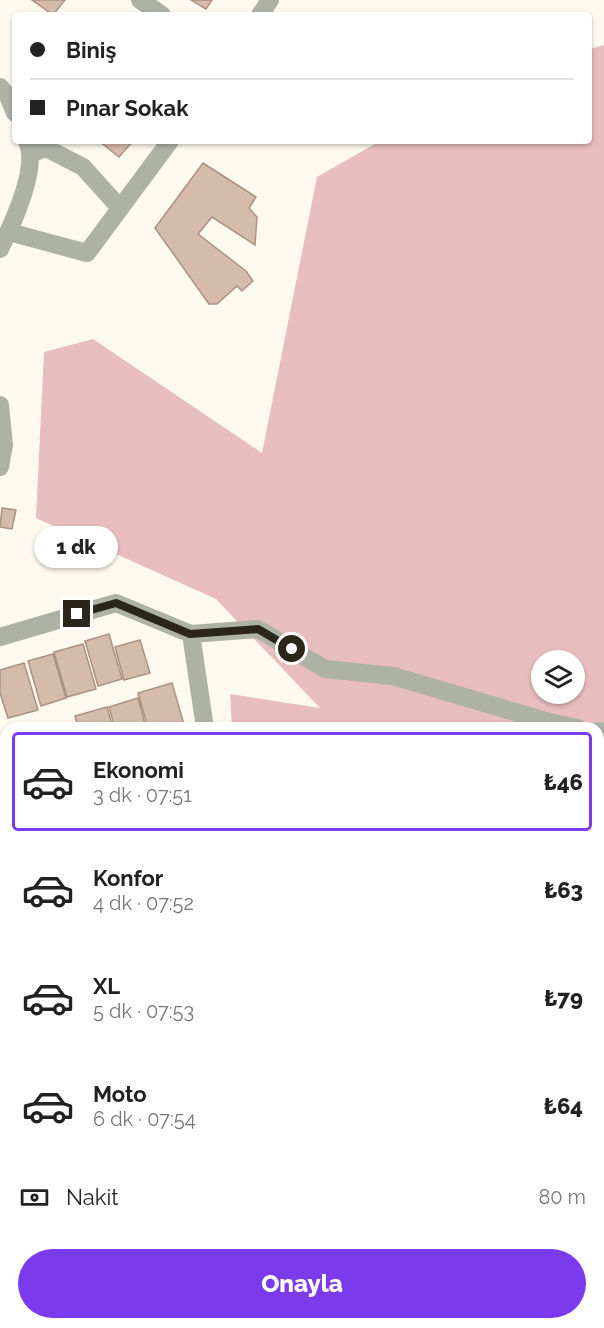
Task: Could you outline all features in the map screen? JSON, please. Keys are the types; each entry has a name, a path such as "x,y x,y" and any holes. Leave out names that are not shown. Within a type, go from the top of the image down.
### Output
{"street":[{"path":"140,0 158,12"},
{"path":"0,87 8,96 12,106"},
{"path":"9,232 87,253 168,144"},
{"path":"0,249 18,211 30,147 46,148 83,167 119,207"},
{"path":"0,405 4,445 0,467"},
{"path":"0,637 116,603 190,634 258,629 325,669 393,676 549,722"},
{"path":"190,634 204,722"}],"shaded area":[{"path":"604,45 604,722 232,722 230,694 320,708 216,599 36,518 44,352 93,339 262,453 317,177 375,144 592,144 592,48"}],"building":[{"path":"32,0 65,0 55,12 49,12"},
{"path":"191,0 212,0 206,9"},
{"path":"103,144 130,144 119,157"},
{"path":"203,163 256,197 249,208 257,217 255,245 212,217 198,234 246,271 253,281 242,291 237,286 217,304 209,304 155,228"},
{"path":"2,508 16,510 12,529 0,527"},
{"path":"109,634 122,679 98,686 85,641"},
{"path":"140,640 150,673 124,680 115,647"},
{"path":"83,644 96,689 67,697 54,652"},
{"path":"53,654 66,698 41,706 28,661"},
{"path":"24,663 38,710 8,718 0,693 0,670"},
{"path":"172,683 183,722 146,722 138,693"},
{"path":"138,698 144,722 113,722 109,707"},
{"path":"107,707 111,722 76,722 75,716"}],"route":[{"path":"77,614 116,603 190,634 258,629 292,649"}]}
